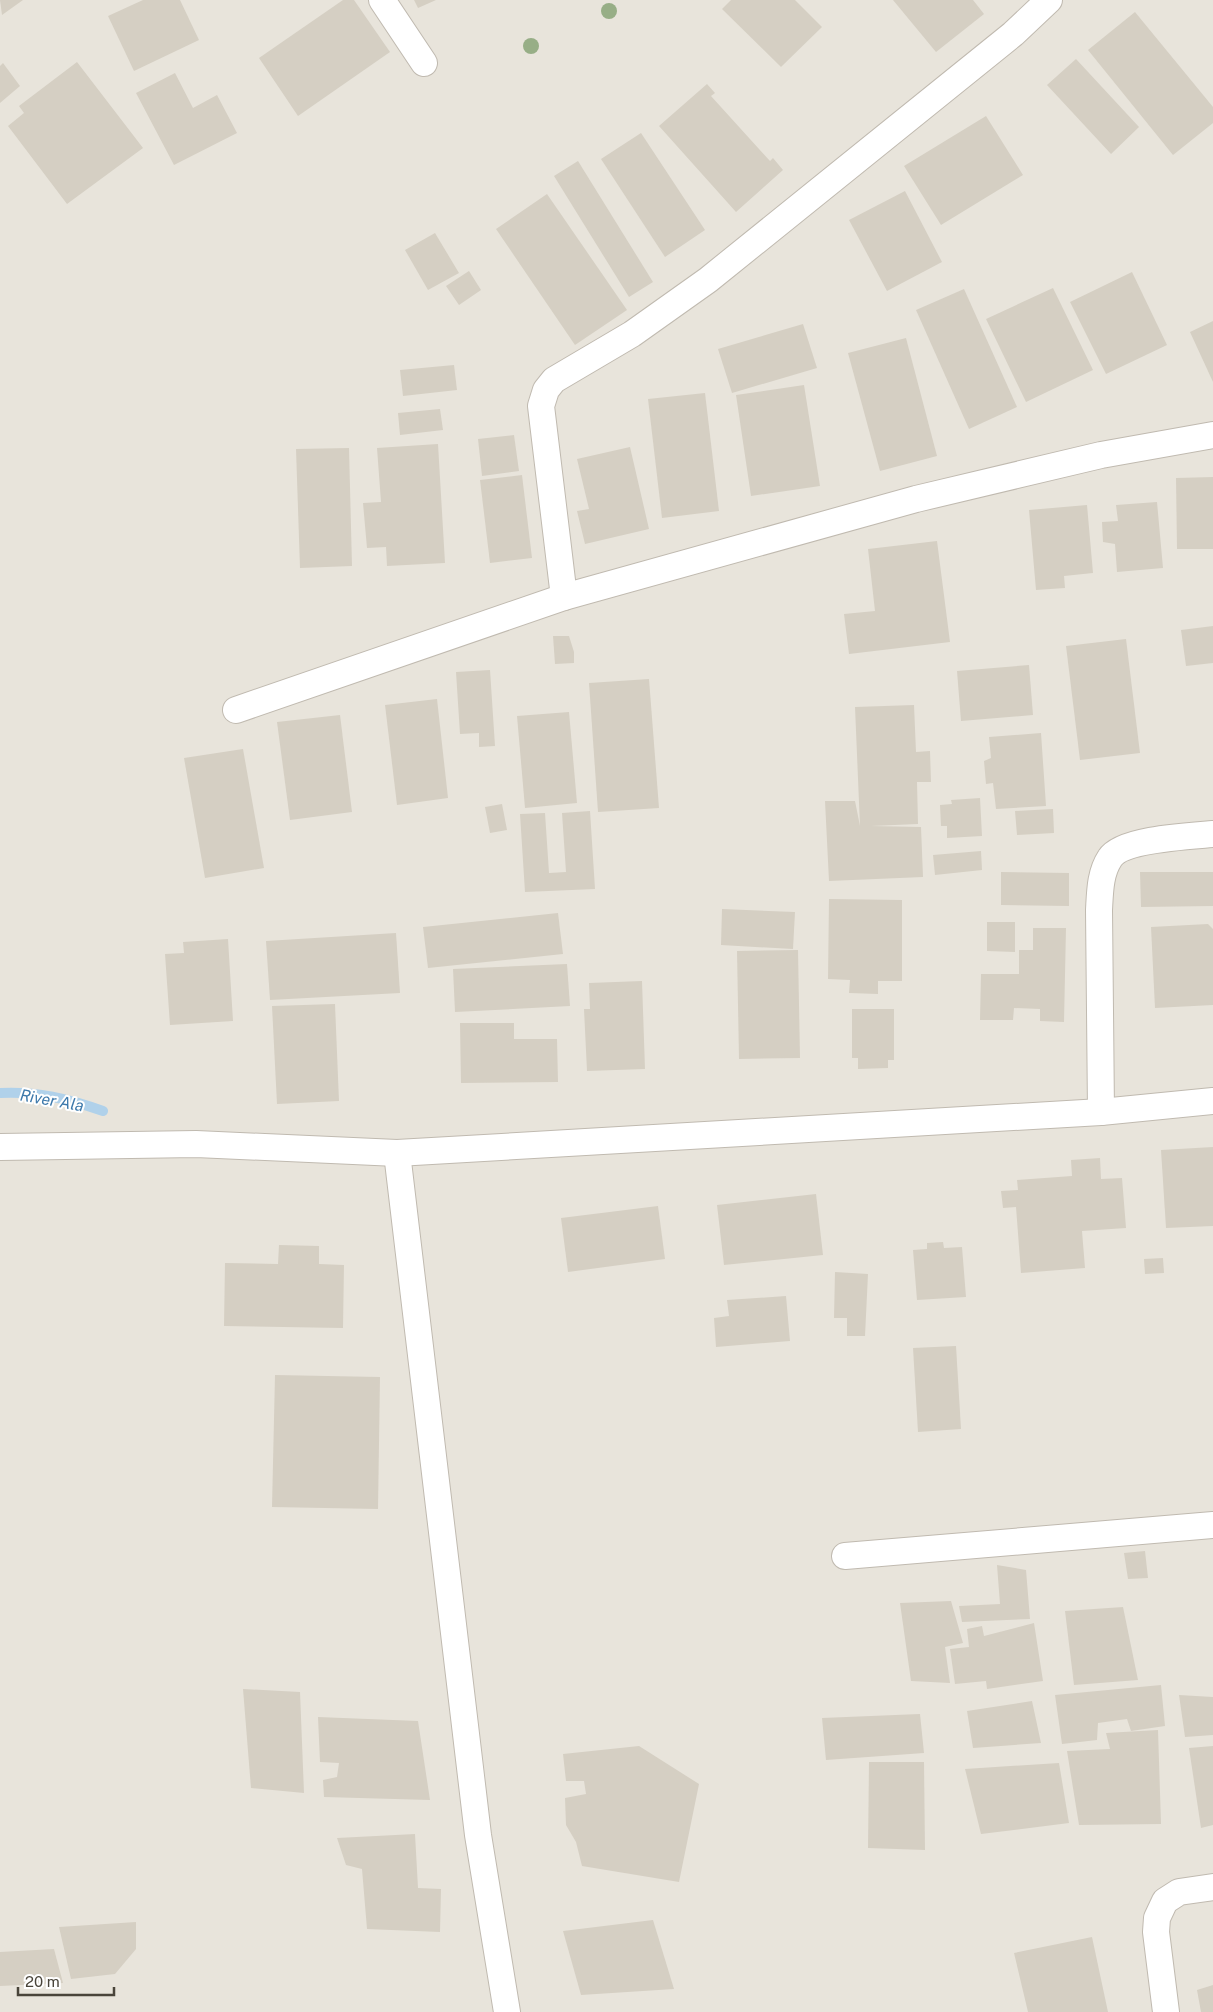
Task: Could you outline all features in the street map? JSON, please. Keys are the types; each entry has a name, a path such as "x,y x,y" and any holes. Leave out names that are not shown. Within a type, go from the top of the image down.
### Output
{"street":[{"path":"382,0 424,63"},
{"path":"564,597 541,406 554,380 632,334 708,280 1013,34 1049,0"},
{"path":"236,710 564,597 916,499 1101,455 1213,435"},
{"path":"1101,1112 1099,910 1102,876 1111,856 1132,843 1213,834"},
{"path":"0,1147 196,1144 397,1153 1101,1112 1213,1101"},
{"path":"397,1153 478,1835 507,2012"},
{"path":"845,1556 1213,1525"},
{"path":"1166,2012 1156,1932 1157,1918 1165,1901 1179,1892 1213,1887"}],"shaded area":[{"path":"0,0 1213,0 1213,2012 0,2012"}],"building":[{"path":"0,0 23,0 2,15"},
{"path":"143,0 180,0 199,40 134,71 108,16"},
{"path":"343,0 354,0 390,52 298,116 259,58"},
{"path":"414,0 436,0 418,8"},
{"path":"731,0 795,0 822,27 781,67 722,9"},
{"path":"893,0 973,0 984,14 936,52"},
{"path":"1135,12 1213,107 1213,123 1173,155 1088,50"},
{"path":"1076,59 1139,127 1111,154 1047,85"},
{"path":"77,62 143,148 67,204 8,126 24,113 19,106"},
{"path":"3,63 20,86 0,103 0,66"},
{"path":"175,73 193,108 217,95 237,133 174,165 136,93"},
{"path":"707,84 715,93 711,96 770,161 773,158 783,170 736,212 659,126"},
{"path":"986,116 1023,175 941,225 904,166"},
{"path":"641,133 705,230 665,257 601,159"},
{"path":"578,161 653,282 629,297 554,176"},
{"path":"905,191 942,262 887,291 849,220"},
{"path":"547,194 627,310 575,345 496,229"},
{"path":"435,233 459,273 428,290 405,250"},
{"path":"469,271 481,290 459,305 446,286"},
{"path":"1132,272 1167,345 1106,374 1070,302"},
{"path":"1053,288 1093,370 1026,402 986,319"},
{"path":"964,289 1017,407 969,429 916,310"},
{"path":"1213,321 1213,382 1190,332"},
{"path":"803,324 817,368 732,393 718,349"},
{"path":"906,338 937,456 880,471 848,353"},
{"path":"454,365 457,390 403,396 400,370"},
{"path":"804,385 820,486 751,496 736,395"},
{"path":"705,393 719,511 662,518 648,399"},
{"path":"440,409 443,430 400,435 398,413"},
{"path":"514,435 519,471 482,476 478,439"},
{"path":"438,444 445,563 387,566 386,547 367,548 363,503 381,502 377,448"},
{"path":"630,447 649,529 585,544 577,511 589,509 577,459"},
{"path":"349,448 352,566 300,568 296,449"},
{"path":"522,475 532,558 490,563 480,480"},
{"path":"1213,477 1213,549 1177,549 1176,478"},
{"path":"1157,502 1163,568 1117,572 1115,544 1103,542 1102,522 1118,521 1116,505"},
{"path":"1087,505 1093,573 1064,576 1065,588 1036,590 1029,510"},
{"path":"937,541 950,642 849,654 844,614 875,611 868,549"},
{"path":"1213,626 1213,663 1186,666 1181,630"},
{"path":"553,636 569,636 574,652 574,663 555,664"},
{"path":"1126,639 1140,753 1080,760 1066,646"},
{"path":"1029,665 1033,715 961,721 957,671"},
{"path":"490,670 495,746 479,747 479,733 460,734 456,672"},
{"path":"649,679 659,808 598,812 589,683"},
{"path":"437,699 448,798 397,805 385,705"},
{"path":"914,705 916,752 930,751 931,782 917,782 918,824 871,826 921,827 923,877 829,881 825,801 855,801 860,826 855,707"},
{"path":"569,712 577,803 525,808 517,716"},
{"path":"340,715 352,812 290,820 277,722"},
{"path":"1041,733 1046,806 996,809 993,783 986,784 984,761 991,758 989,737"},
{"path":"243,749 264,868 205,878 184,758"},
{"path":"980,798 982,836 947,838 947,826 941,826 940,805 952,804 951,800"},
{"path":"502,804 507,830 490,833 485,807"},
{"path":"1053,809 1054,833 1017,835 1015,811"},
{"path":"590,811 595,889 525,892 520,814 545,813 549,873 566,872 562,813"},
{"path":"981,851 982,870 935,875 933,855"},
{"path":"1001,872 1069,873 1069,906 1001,905"},
{"path":"1140,872 1213,872 1213,906 1141,907"},
{"path":"829,899 902,900 902,981 878,981 878,994 849,993 850,980 828,979"},
{"path":"722,909 795,912 793,949 721,945"},
{"path":"558,913 563,954 428,968 423,927"},
{"path":"987,922 1015,922 1015,952 987,951"},
{"path":"1208,924 1213,929 1213,1005 1155,1008 1151,927"},
{"path":"1033,928 1066,928 1064,1022 1040,1021 1040,1009 1014,1008 1013,1020 980,1020 981,974 1019,974 1019,950 1033,950"},
{"path":"396,933 400,993 270,1000 266,941"},
{"path":"228,939 233,1021 170,1025 165,954 184,953 183,942"},
{"path":"798,950 800,1058 739,1059 737,951"},
{"path":"567,964 570,1006 455,1012 453,969"},
{"path":"642,981 645,1069 587,1071 584,1009 590,1009 589,983"},
{"path":"335,1004 339,1101 277,1104 272,1006"},
{"path":"852,1009 894,1009 894,1060 888,1060 888,1068 858,1069 858,1058 852,1058"},
{"path":"460,1023 514,1023 514,1039 557,1039 558,1082 461,1083"},
{"path":"1213,1147 1213,1226 1166,1228 1161,1150"},
{"path":"1100,1158 1101,1179 1122,1178 1126,1228 1082,1231 1085,1268 1021,1273 1016,1207 1003,1208 1001,1191 1018,1190 1017,1180 1072,1176 1071,1160"},
{"path":"816,1194 823,1255 724,1265 717,1205"},
{"path":"658,1206 665,1259 568,1272 561,1218"},
{"path":"943,1242 944,1248 962,1247 966,1297 917,1300 913,1250 927,1249 927,1243"},
{"path":"279,1245 319,1246 319,1264 344,1265 343,1328 224,1326 225,1263 278,1264"},
{"path":"1163,1258 1164,1273 1145,1274 1144,1259"},
{"path":"835,1272 868,1274 865,1336 847,1336 847,1318 834,1318"},
{"path":"786,1296 790,1341 716,1347 714,1318 729,1316 727,1300"},
{"path":"956,1346 961,1429 918,1432 913,1348"},
{"path":"275,1375 380,1377 378,1509 272,1507"},
{"path":"1145,1551 1148,1578 1128,1579 1124,1553"},
{"path":"997,1565 1026,1570 1030,1619 962,1622 959,1606 1000,1604"},
{"path":"951,1601 963,1643 945,1647 950,1683 911,1681 900,1603"},
{"path":"1123,1607 1138,1680 1074,1685 1065,1611"},
{"path":"1034,1623 1043,1681 987,1689 986,1681 955,1684 950,1649 969,1647 967,1629 982,1626 984,1636"},
{"path":"1161,1685 1165,1726 1131,1731 1127,1719 1098,1723 1097,1740 1062,1744 1055,1695"},
{"path":"243,1689 300,1692 304,1793 251,1788"},
{"path":"1179,1695 1213,1697 1213,1735 1185,1737"},
{"path":"1032,1701 1041,1743 973,1748 967,1711"},
{"path":"920,1714 924,1753 826,1760 822,1718"},
{"path":"318,1717 418,1721 430,1800 324,1797 323,1780 337,1777 339,1763 320,1762"},
{"path":"1158,1730 1161,1824 1079,1825 1067,1751 1110,1749 1106,1733"},
{"path":"639,1746 699,1784 679,1882 582,1866 576,1842 566,1825 565,1798 586,1794 584,1781 566,1781 563,1754"},
{"path":"1213,1746 1213,1825 1201,1828 1189,1748"},
{"path":"869,1762 924,1762 925,1850 868,1848"},
{"path":"1059,1763 1069,1823 981,1834 965,1769"},
{"path":"415,1834 418,1888 441,1889 440,1932 367,1929 362,1869 346,1865 337,1838"},
{"path":"653,1920 674,1989 581,1995 563,1931"},
{"path":"136,1922 136,1949 115,1974 71,1979 59,1927"},
{"path":"1092,1937 1108,2012 1028,2012 1014,1953"},
{"path":"54,1949 63,1983 0,1986 0,1952"},
{"path":"1213,1985 1213,2012 1201,2012 1197,1990"}],"waterway":[{"name":"River Ala","path":"0,1093 27,1093 52,1097 103,1111"}]}
